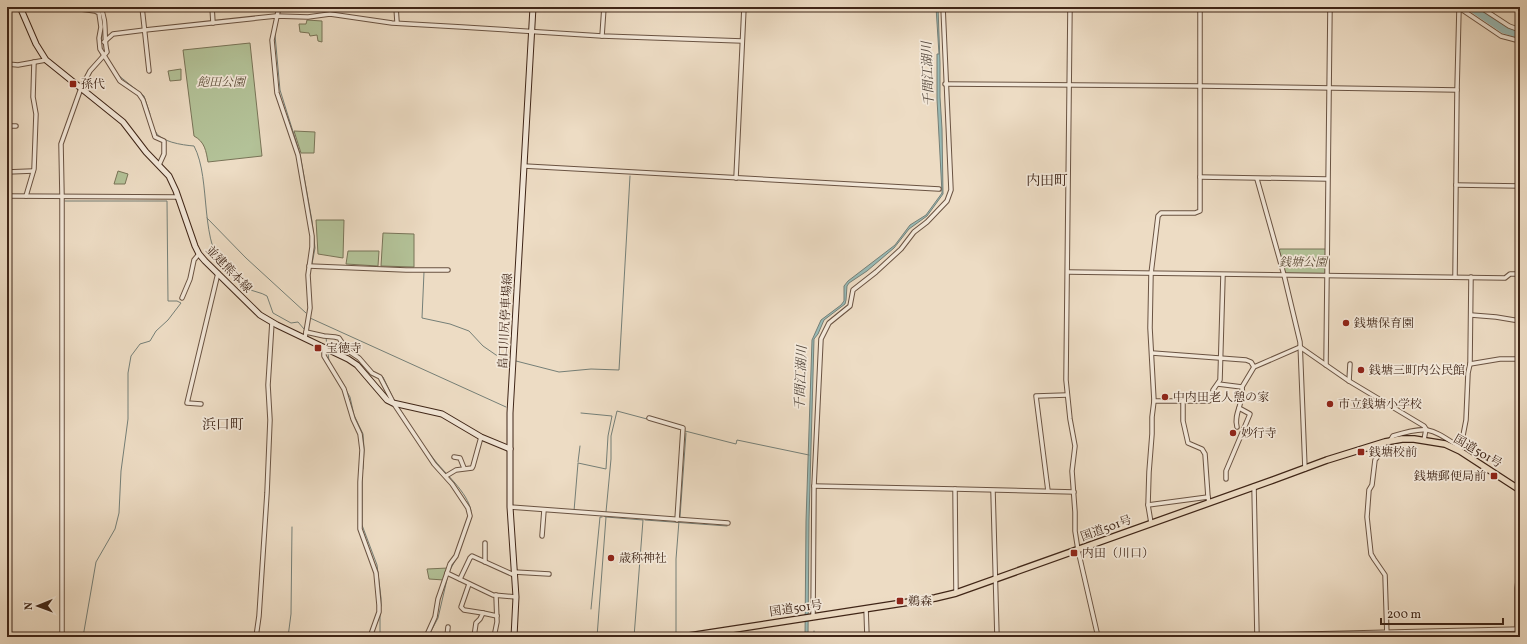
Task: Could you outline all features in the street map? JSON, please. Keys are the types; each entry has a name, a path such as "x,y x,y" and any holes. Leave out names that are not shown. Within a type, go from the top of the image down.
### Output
{"highway":[{"name":"国道501号","path":"683,637 935,598 956,593 1151,524 1208,500 1305,469 1327,460 1402,439 1424,440 1445,444 1460,449 1520,490"}],"main road":[{"name":"並建熊本線","path":"20,7 36,44 46,60 123,122 137,142 173,182 199,254 260,315 348,359 357,365 387,400 394,404 442,414 481,437 510,449"},
{"name":"畠口川尻停車場線","path":"514,637 516,597 510,507 511,386 533,7"}],"street":[{"path":"66,7 95,10 99,14 99,44 103,56 120,81 139,94 155,137 164,142 164,154 159,165"},
{"path":"62,637 61,144 81,88 90,70 106,52 104,42 104,14 100,7"},
{"path":"142,7 149,71"},
{"path":"212,7 214,23"},
{"path":"279,7 272,40 277,93 298,154 303,175 312,236 308,275 310,308 305,338"},
{"path":"396,7 397,22"},
{"path":"602,36 604,7"},
{"path":"736,178 744,7"},
{"path":"809,617 821,339 828,323 850,306 853,290 876,272 900,249 914,232 927,222 947,201 950,190 943,7"},
{"path":"1070,7 1066,380 1075,446 1072,471 1075,512 1074,523 1078,550 1098,637"},
{"path":"1151,524 1148,504 1154,401 1150,328 1151,274 1158,216 1162,213 1199,212 1200,7"},
{"path":"1326,365 1330,7"},
{"path":"1480,7 1509,26 1520,30"},
{"path":"1459,8 1501,36 1520,41"},
{"path":"1455,277 1459,8"},
{"path":"104,42 113,34 145,30 276,16 308,17 330,14 397,22 508,30 602,36 742,41"},
{"path":"7,64 18,65 46,60"},
{"path":"26,196 33,171 36,114 33,98 34,62"},
{"path":"945,84 1070,84 1457,90"},
{"path":"7,126 16,126"},
{"path":"524,166 939,189"},
{"path":"7,172 33,171"},
{"path":"1200,177 1328,179"},
{"path":"1257,179 1284,275 1300,347 1305,469"},
{"path":"1456,185 1520,186"},
{"path":"7,196 178,197"},
{"path":"182,298 190,279 194,260 199,254"},
{"path":"309,266 406,270 448,270"},
{"path":"1068,272 1505,278 1510,274 1520,274"},
{"path":"201,404 187,403 218,273"},
{"path":"1154,401 1209,401 1212,398 1213,390 1220,380 1223,275"},
{"path":"1386,637 1385,575 1372,554 1367,517 1368,490 1372,485 1374,460 1393,436 1410,431 1426,429 1435,431 1460,449 1466,420 1468,373 1470,364 1471,277"},
{"path":"1471,315 1496,316 1520,321"},
{"path":"256,637 259,616 267,493 270,420 268,385 272,322"},
{"path":"306,330 324,336 339,338 348,350 359,358 372,373 380,377 394,404 434,464 446,476 468,508 470,516 456,556 450,564 448,574 438,599 435,617 426,637"},
{"path":"324,347 324,356 344,389 351,414 360,434 362,450 360,529 376,573 379,605 379,612 370,637"},
{"path":"1300,347 1349,381 1424,426 1426,429"},
{"path":"1236,427 1235,422 1242,398 1242,387 1254,367 1300,347"},
{"path":"1152,353 1246,360 1251,362 1254,367"},
{"path":"1470,364 1500,359 1520,359"},
{"path":"1349,381 1350,364"},
{"path":"1218,384 1242,387"},
{"path":"1048,491 1036,396 1067,395"},
{"path":"1148,504 1208,500 1205,454 1202,450 1188,443 1183,421 1183,401"},
{"path":"1226,479 1226,471 1250,414 1239,408"},
{"path":"649,418 683,428 677,520"},
{"path":"1424,440 1426,429"},
{"path":"446,476 456,470 472,468 474,466 481,437"},
{"path":"454,457 460,458 464,468"},
{"path":"814,486 1074,492"},
{"path":"1254,486 1257,636"},
{"path":"955,489 956,593"},
{"path":"994,491 997,637"},
{"path":"510,507 728,523"},
{"path":"542,536 544,510"},
{"path":"485,543 485,562"},
{"path":"460,580 472,556 514,574 549,574"},
{"path":"1517,637 1519,629 1517,588 1520,565"},
{"path":"448,574 496,596 516,597"},
{"path":"469,584 461,607 464,610 496,616"},
{"path":"494,637 496,596"},
{"path":"866,608 867,637"},
{"path":"474,637 476,623 483,613"},
{"path":"447,637 448,627"},
{"path":"1190,637 1519,629"}],"green space":[{"path":"307,20 322,21 322,42 318,41 317,35 310,36 309,33 300,32 299,24 306,24"},
{"name":"飽田公園","path":"250,43 262,156 208,162 203,144 194,136 183,50"},
{"path":"181,69 181,80 170,81 168,71"},
{"path":"294,131 315,132 314,153 301,153"},
{"path":"118,171 128,174 125,184 114,184"},
{"path":"316,220 344,220 343,258 318,254"},
{"path":"383,233 414,234 414,267 381,266"},
{"name":"銭塘公園","path":"1280,249 1327,249 1326,274 1285,274 1279,251"},
{"path":"348,251 379,251 378,266 346,264"},
{"path":"448,568 444,580 429,579 427,569"}],"water":[{"path":"936,7 938,7 943,194 927,216 909,229 894,248 867,271 849,283 847,286 845,304 824,320 818,334 814,339 809,520 808,637 805,637 806,521 812,340 821,320 844,301 844,286 848,281 895,245 910,225 926,215 942,193 937,99 937,54 939,54"}],"waterway":[{"path":"279,14 282,7"},
{"path":"1470,7 1504,30 1520,35"},
{"path":"84,8 95,8 99,11"},
{"path":"102,16 102,25"},
{"path":"101,44 102,32"},
{"path":"275,35 280,90 300,154 312,221 315,248 312,264"},
{"path":"111,63 114,69"},
{"path":"118,75 144,96 150,114"},
{"path":"155,131 166,140 178,144 194,146 203,176 209,230 219,261 228,272 249,289 267,296 273,313 291,323 298,322 304,329"},
{"path":"516,361 559,372 591,369 619,370 630,176"},
{"path":"65,201 167,201 168,301 177,301 181,303 168,320 156,331 150,341 140,344 131,356 128,373 128,419 121,471 119,513 115,529 96,562 83,637"},
{"path":"207,218 246,258 306,313"},
{"path":"424,272 422,318 450,324 469,331 483,346 496,355 506,358"},
{"path":"310,318 506,407"},
{"path":"323,334 337,336"},
{"path":"326,337 327,347"},
{"path":"343,341 362,359"},
{"path":"328,353 329,361"},
{"path":"373,372 383,377 395,402"},
{"path":"337,374 344,385"},
{"path":"346,390 350,397 354,415 363,434 363,469"},
{"path":"398,406 428,452 461,490 469,504 471,511"},
{"path":"606,512 611,459 611,436 617,411 647,419"},
{"path":"574,511 578,463 606,469 608,436 612,416 581,413"},
{"path":"654,421 682,430"},
{"path":"685,431 736,444 737,440 809,455"},
{"path":"680,517 686,433"},
{"path":"578,462 580,446"},
{"path":"362,480 362,525 377,565 381,606"},
{"path":"597,637 606,517 604,516"},
{"path":"591,609 600,517 602,517"},
{"path":"606,517 643,520 634,637"},
{"path":"468,526 471,518"},
{"path":"645,520 727,526"},
{"path":"676,634 676,559 679,521"},
{"path":"288,637 291,614 292,527"},
{"path":"449,572 460,548"},
{"path":"428,637 438,618 448,575"},
{"path":"380,613 380,637"},
{"path":"814,631 814,637"}],"place":[{"name":"孫代","path":"73,84"},
{"name":"銭塘保育園","path":"1346,323"},
{"name":"宝徳寺","path":"318,348"},
{"name":"銭塘三町内公民館","path":"1361,370"},
{"name":"中内田老人憩の家","path":"1165,397"},
{"name":"市立銭塘小学校","path":"1330,404"},
{"name":"妙行寺","path":"1233,433"},
{"name":"銭塘校前","path":"1361,452"},
{"name":"銭塘郵便局前","path":"1494,476"},
{"name":"内田（川口）","path":"1074,553"},
{"name":"歳称神社","path":"611,558"},
{"name":"鵜森","path":"900,601"}],"district":[{"name":"内田町","path":"1047,180"},
{"name":"浜口町","path":"223,424"}],"water label":[{"name":"千間江湖川","path":"927,74"},
{"name":"千間江湖川","path":"800,378"}]}
